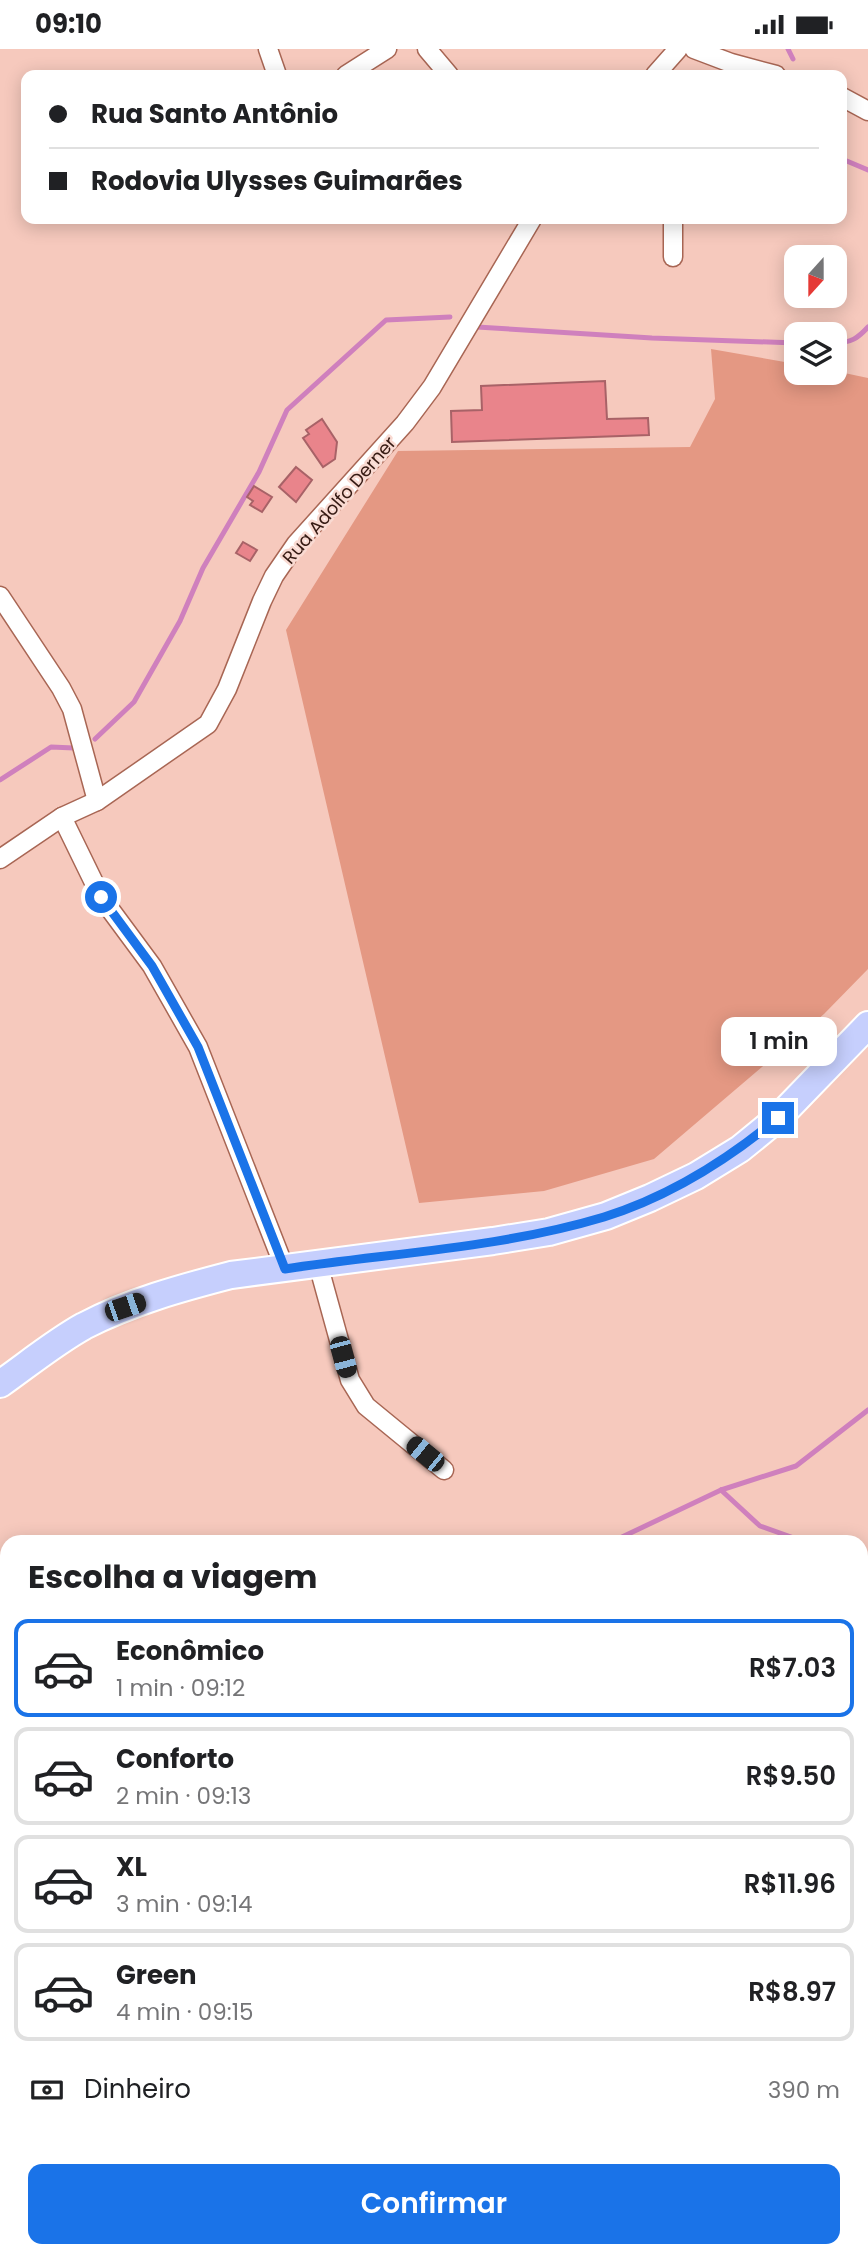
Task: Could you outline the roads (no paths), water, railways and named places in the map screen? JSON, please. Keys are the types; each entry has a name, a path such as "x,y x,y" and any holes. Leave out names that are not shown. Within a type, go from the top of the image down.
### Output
{"highway":[{"path":"0,1384 82,1327 125,1307 189,1286 231,1275 549,1232 606,1216 650,1198 696,1176 740,1149 778,1118 868,1025"}],"street":[{"path":"268,49 275,70"},
{"path":"354,70 387,49"},
{"path":"427,49 445,70"},
{"path":"659,70 678,49"},
{"path":"694,49 757,70"},
{"path":"847,100 868,111"},
{"name":"Rua Adolfo Derner","path":"0,859 62,817 97,801 208,724 227,689 262,601 282,563 405,423 438,376 529,224"},
{"path":"673,224 673,257"},
{"path":"0,596 72,709 97,801"},
{"path":"62,817 101,897 152,966 198,1047 285,1269"},
{"path":"318,1264 350,1380 357,1395 366,1406 444,1470"}],"waterway":[{"path":"788,49 793,59"},
{"path":"847,161 868,170"},
{"path":"95,739 134,702 180,621 203,568 259,472 287,410 386,320 450,317"},
{"path":"477,327 652,338 784,343"},
{"path":"847,342 868,327"},
{"path":"0,780 51,747 74,748"},
{"path":"626,1535 721,1490 796,1466 868,1410"},
{"path":"721,1490 760,1526 785,1535"}]}
